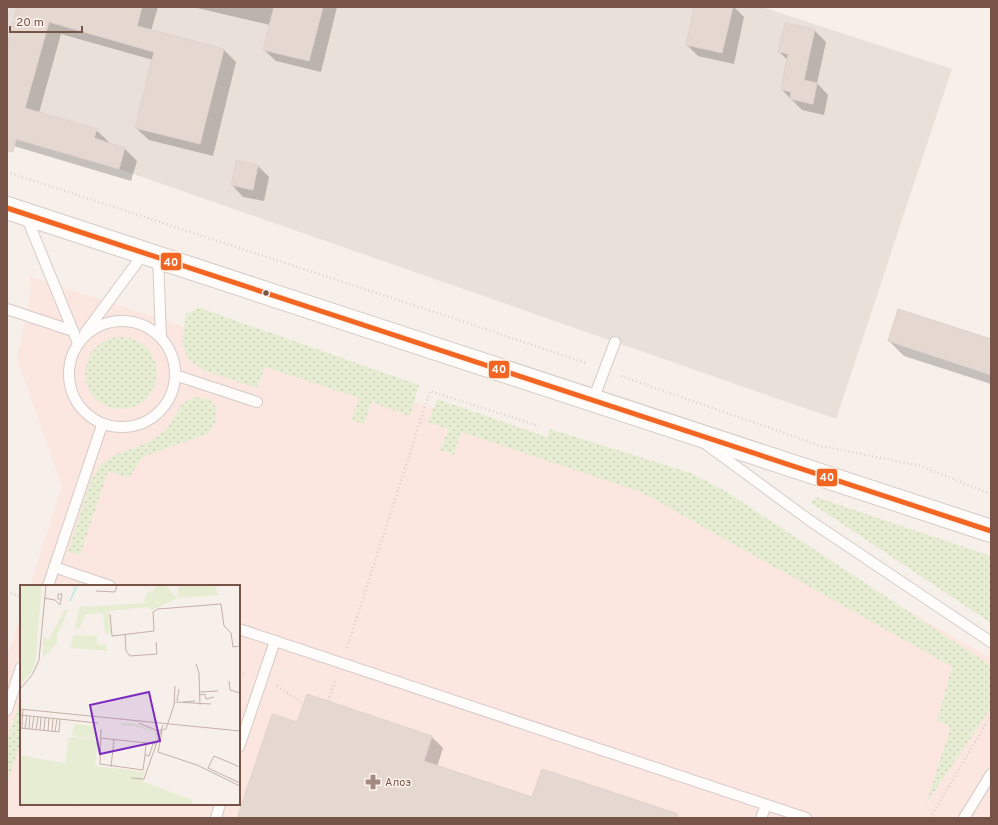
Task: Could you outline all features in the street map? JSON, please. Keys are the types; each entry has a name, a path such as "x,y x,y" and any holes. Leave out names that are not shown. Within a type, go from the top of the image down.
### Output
{"street":[{"path":"16,211 991,531"}],"lane":[{"path":"16,211 78,342"},
{"path":"151,255 161,336 175,362 174,390 158,415 132,428 102,425 76,405 67,373 78,342 151,255"},
{"path":"7,310 73,331"},
{"path":"78,342 104,323 137,322 161,336"},
{"path":"593,400 615,342"},
{"path":"174,374 258,402"},
{"path":"48,585 102,425"},
{"path":"689,432 809,520 991,642"},
{"path":"54,568 107,585"},
{"path":"240,629 806,818"},
{"path":"240,744 275,641"},
{"path":"7,710 20,670"},
{"path":"964,818 991,774"},
{"path":"216,818 220,805"},
{"path":"761,818 766,805"}],"path":[{"path":"7,172 453,318 821,446 921,466 991,494"},
{"path":"328,701 342,663 430,391 539,426"},
{"path":"7,592 20,597"},
{"path":"930,818 991,715"}],"shaded area":[{"path":"7,7 762,7 952,69 836,419 119,169 7,136"},
{"path":"29,276 712,499 991,658 991,818 7,818 7,657 20,617 20,805 240,805 240,585 30,585 62,486 17,359 31,292"}],"green space":[{"path":"200,308 419,385 410,416 371,402 364,424 351,420 359,398 265,367 257,388 203,370 187,358 182,340 186,314"},
{"path":"121,337 141,343 151,353 157,373 151,393 141,403 121,409 101,403 91,393 85,373 91,353 101,343"},
{"path":"195,397 210,400 217,409 215,422 208,434 144,456 128,478 108,471 80,555 68,552 89,485 99,466 115,455 147,443 166,430 183,403"},
{"path":"437,399 547,437 550,429 691,473 727,492 991,666 991,708 926,804 951,727 937,721 952,667 641,492 461,432 454,455 440,450 449,429 428,422"},
{"path":"816,497 991,556 991,623 811,503"},
{"path":"20,701 20,744 7,783 7,741"}],"building":[{"path":"16,7 142,7 137,26 224,49 200,144 135,128 154,52 49,22 25,108 97,129 94,138 125,148 119,169 16,139 13,152 7,151 7,45 16,13"},
{"path":"274,7 323,7 309,61 263,50"},
{"path":"694,7 733,7 722,53 686,45"},
{"path":"785,23 815,29 804,80 817,83 813,104 790,99 791,92 781,90 788,54 778,52"},
{"path":"236,160 258,165 253,190 231,185"},
{"path":"898,309 991,339 991,375 888,341"},
{"path":"307,694 432,736 424,761 532,797 542,769 678,814 677,818 237,818 272,714 297,722"}],"transit line":[{"name":"40","path":"7,208 991,531"}],"place":[{"name":"Алоэ","path":"373,782"}]}
